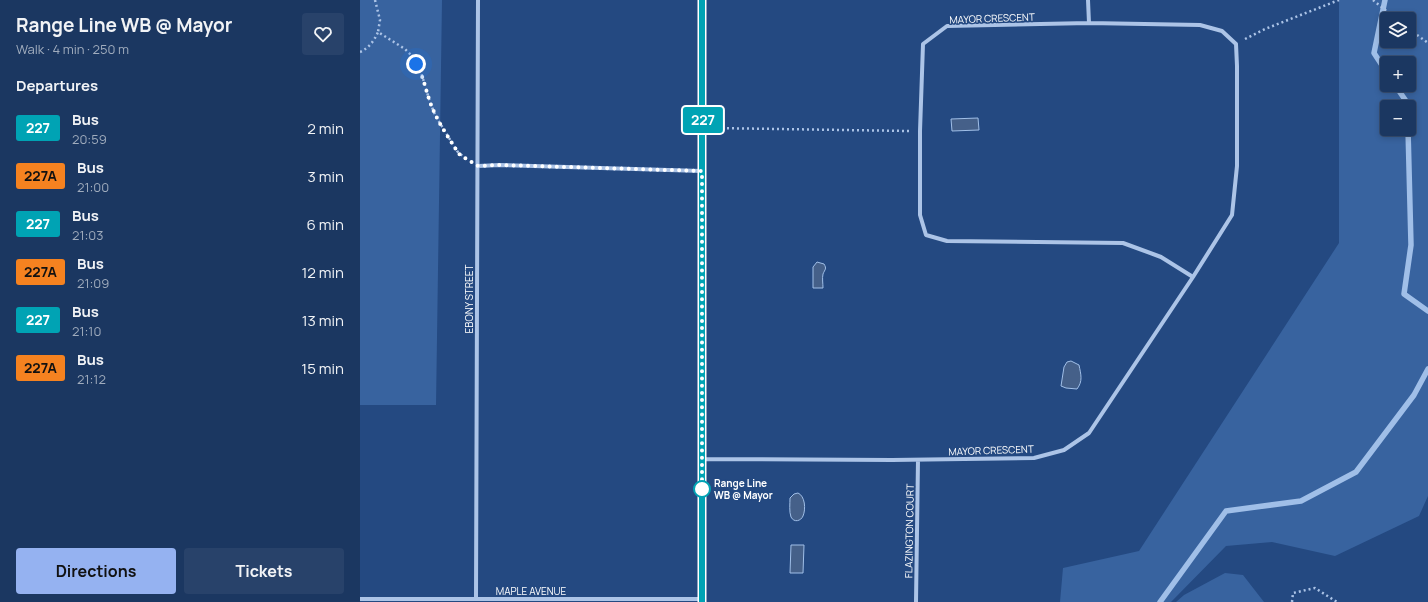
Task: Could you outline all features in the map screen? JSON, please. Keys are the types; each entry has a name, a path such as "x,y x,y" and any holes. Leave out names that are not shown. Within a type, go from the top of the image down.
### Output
{"street":[{"name":"EBONY STREET","path":"476,599 478,0"},
{"path":"702,0 702,600"},
{"path":"1088,0 1089,23"},
{"name":"MAYOR CRESCENT","path":"702,459 918,460 1034,458 1064,450 1089,433 1193,278 1232,215 1237,166 1236,44 1222,31 1200,25 1089,23 947,26 924,44 920,131 920,215 926,235 947,241 1123,243 1161,257 1193,278"},
{"path":"478,166 500,165 702,171"},
{"name":"FLAZINGTON COURT","path":"916,602 918,460"},
{"name":"MAPLE AVENUE","path":"360,599 702,600"}],"path":[{"path":"360,52 365,50 373,42 378,32 380,20 376,0"},
{"path":"1236,44 1265,30 1339,0"},
{"path":"1374,0 1388,12"},
{"path":"378,32 401,46 411,55 421,72 435,115 460,155 478,166"},
{"path":"1416,34 1428,43"},
{"path":"703,128 920,131"},
{"path":"1292,602 1293,593 1315,588 1336,602"}],"shaded area":[{"path":"360,0 442,0 436,405 360,405"},
{"path":"1339,0 1428,0 1428,496 1419,516 1335,556 1272,542 1226,546 1171,602 1060,602 1063,568 1139,551 1339,243"},
{"path":"978,118 979,130 952,131 951,119"},
{"path":"817,262 824,264 825,267 823,274 823,288 813,288 813,267"},
{"path":"1071,361 1079,365 1081,381 1077,389 1061,386 1064,367 1067,362"},
{"path":"798,493 802,497 804,503 804,513 802,518 796,521 792,519 790,515 790,498 794,494"},
{"path":"791,545 804,545 803,573 790,573"},
{"path":"1225,573 1243,575 1264,602 1176,602 1184,595"}],"waterway":[{"path":"1380,62 1374,53 1385,0"},
{"path":"1400,92 1405,100"},
{"path":"1408,136 1411,245 1404,294 1428,311"},
{"path":"1160,602 1226,511 1301,501 1356,472 1414,395 1428,369"}],"bus line":[{"name":"227","path":"702,0 702,602"}],"place":[{"name":"Range Line WB @ Mayor","path":"702,489"}],"route":[{"path":"416,64 421,72 435,115 460,155 478,166 500,165 702,171 702,489"}]}
